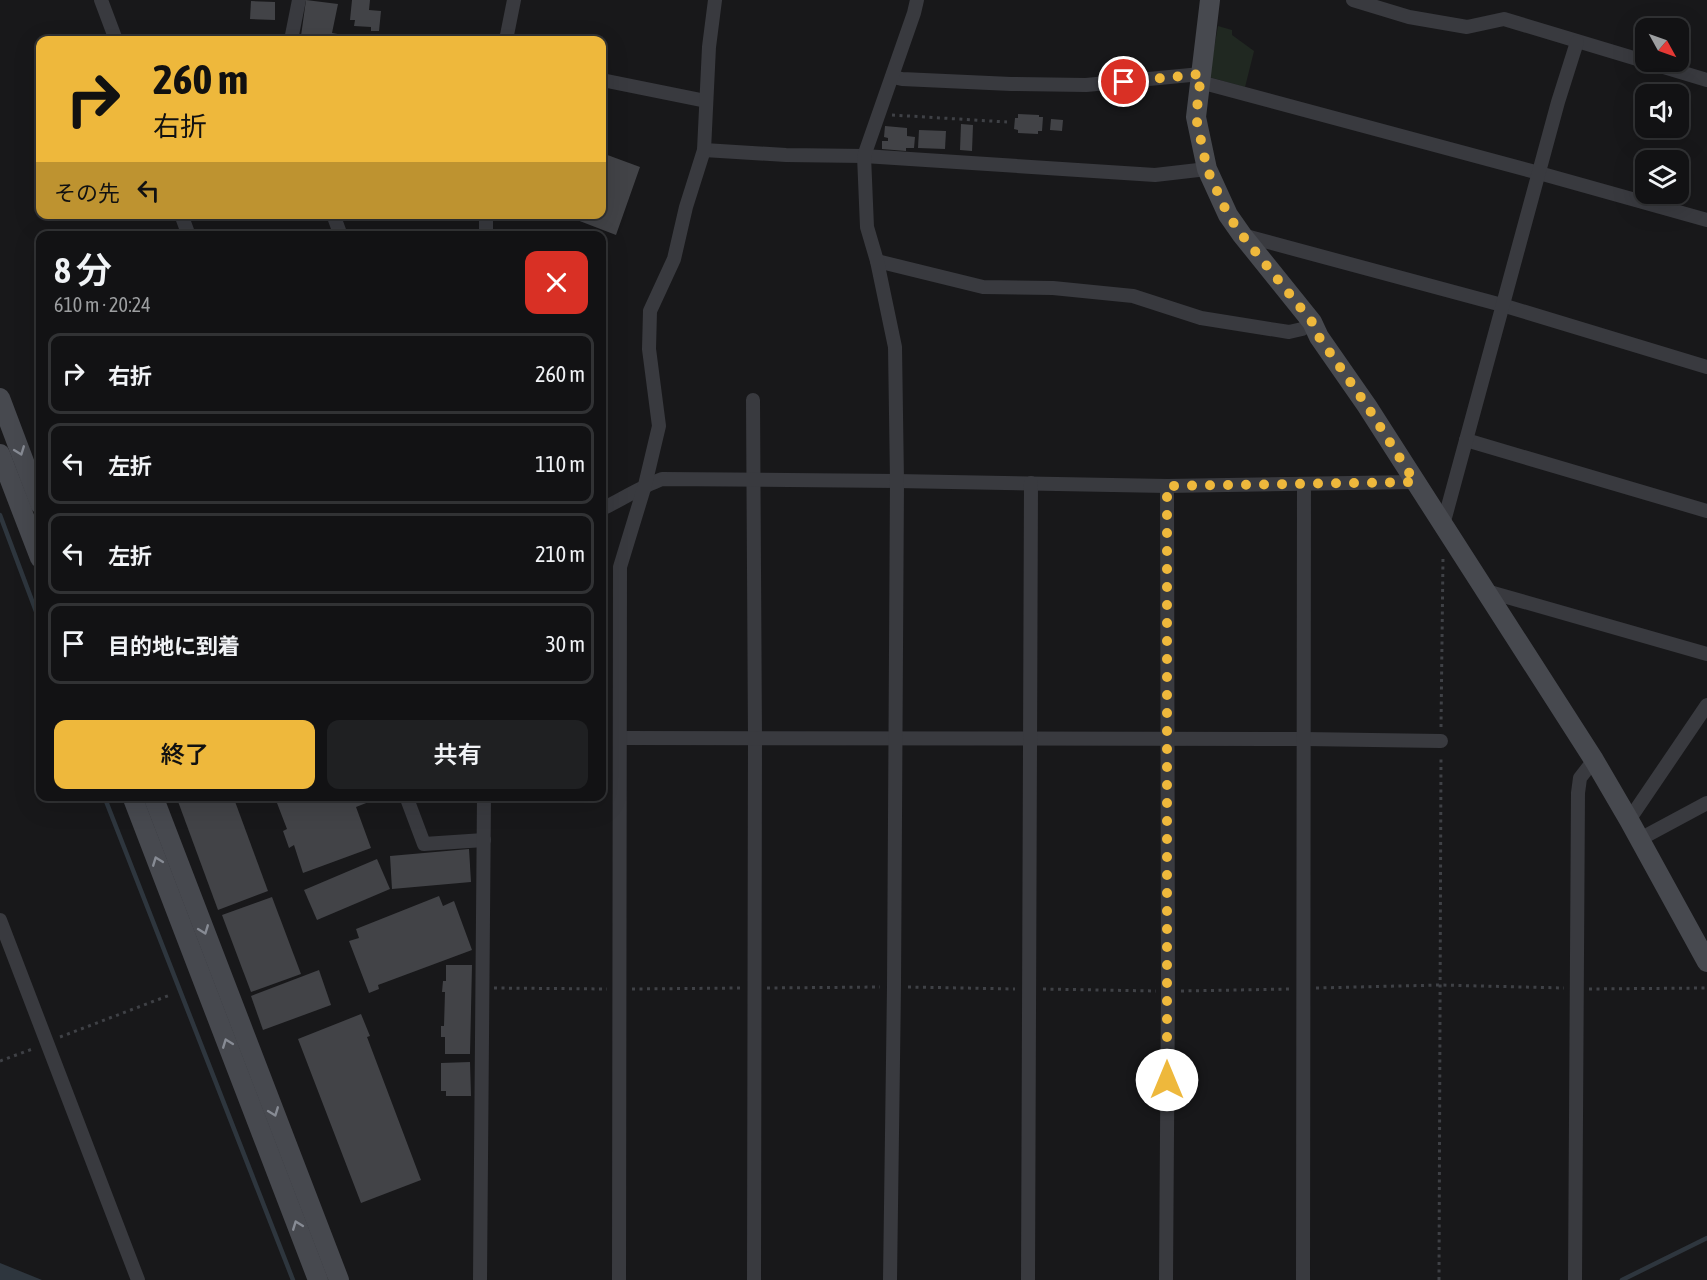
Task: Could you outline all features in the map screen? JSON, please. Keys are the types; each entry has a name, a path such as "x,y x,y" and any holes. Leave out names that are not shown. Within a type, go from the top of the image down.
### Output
{"street":[{"path":"101,0 114,36"},
{"path":"292,36 299,0"},
{"path":"507,36 514,0"},
{"path":"619,1280 620,567 645,485 659,426 649,349 651,311 674,259 686,207 704,150 709,47 715,0"},
{"path":"890,1280 896,738 896,347 867,227 864,156 893,77 914,13 916,0"},
{"path":"1210,0 1196,117 1207,169 1228,215 1312,322 1319,337 1367,406 1486,591 1594,760 1707,962"},
{"path":"1353,0 1409,17 1467,27 1504,19 1707,80"},
{"path":"1443,525 1558,102 1577,42"},
{"path":"893,77 1000,84 1086,85 1201,78 1707,220"},
{"path":"606,81 706,101"},
{"path":"704,150 786,155 864,156 1155,175 1207,169"},
{"path":"1242,235 1502,305 1707,368"},
{"path":"877,261 983,287 1053,288 1133,296 1201,318 1289,332 1302,329 1312,322"},
{"path":"0,398 36,493"},
{"path":"753,400 754,1280"},
{"path":"1466,440 1707,511"},
{"path":"0,454 36,534"},
{"path":"606,507 631,495 645,485 662,479 1167,486 1415,482"},
{"path":"1028,1280 1031,483"},
{"path":"1303,1280 1304,484"},
{"path":"1166,1280 1167,486"},
{"path":"1486,591 1707,654"},
{"path":"1629,820 1707,705"},
{"path":"620,738 1441,741"},
{"path":"1575,1280 1578,793 1580,778 1594,760"},
{"path":"134,801 318,1280"},
{"path":"155,801 339,1280"},
{"path":"408,801 424,844 484,840"},
{"path":"480,1280 484,801"},
{"path":"1640,839 1707,803"},
{"path":"0,920 138,1280"}],"path":[{"path":"879,114 1007,122"},
{"path":"1440,1280 1443,525"},
{"path":"1440,985 1577,989 1707,988"},
{"path":"483,988 619,990"},
{"path":"0,1061 170,994"}],"shaded area":[{"path":"1218,26 1232,30 1232,35 1254,51 1245,87 1209,77"},
{"path":"0,1263 42,1280 0,1280"}],"building":[{"path":"306,0 338,4 332,33 343,36 301,36"},
{"path":"352,0 370,0 369,10 381,11 379,31 371,31 371,27 354,26 355,20 350,20"},
{"path":"251,1 275,2 275,20 250,19"},
{"path":"1018,114 1043,117 1042,131 1038,131 1038,134 1018,133 1018,130 1014,129 1015,118 1018,118"},
{"path":"1051,119 1063,120 1062,131 1050,130"},
{"path":"961,124 973,125 972,151 960,150"},
{"path":"885,126 907,128 907,136 915,137 914,148 906,148 906,151 882,149 882,141 888,141 888,138 884,137"},
{"path":"919,130 946,131 945,149 918,148"},
{"path":"606,154 640,167 616,235 577,220 606,219"},
{"path":"178,801 235,801 268,891 218,910"},
{"path":"282,801 371,801 356,807 371,848 303,873 294,845 289,848 283,831 287,829 277,803"},
{"path":"469,849 471,882 392,889 390,856"},
{"path":"377,859 390,889 317,920 304,890"},
{"path":"439,896 443,906 454,901 472,950 378,985 379,989 369,993 349,941 359,938 356,929"},
{"path":"272,897 301,974 251,992 222,915"},
{"path":"446,965 472,965 470,1054 445,1054 445,1037 441,1037 441,1026 444,1026 445,992 442,992 443,981 446,981"},
{"path":"319,970 331,1005 263,1030 251,996"},
{"path":"361,1014 370,1036 367,1037 421,1180 361,1203 298,1039"},
{"path":"470,1062 471,1096 446,1096 446,1091 441,1091 441,1063"}],"waterway":[{"path":"0,515 36,611"},
{"path":"106,801 293,1280"},
{"path":"1622,1280 1707,1238"}],"route":[{"path":"1124,82 1201,74 1196,117 1207,169 1228,215 1312,322 1319,337 1367,406 1415,482 1167,486 1167,1080"}]}
